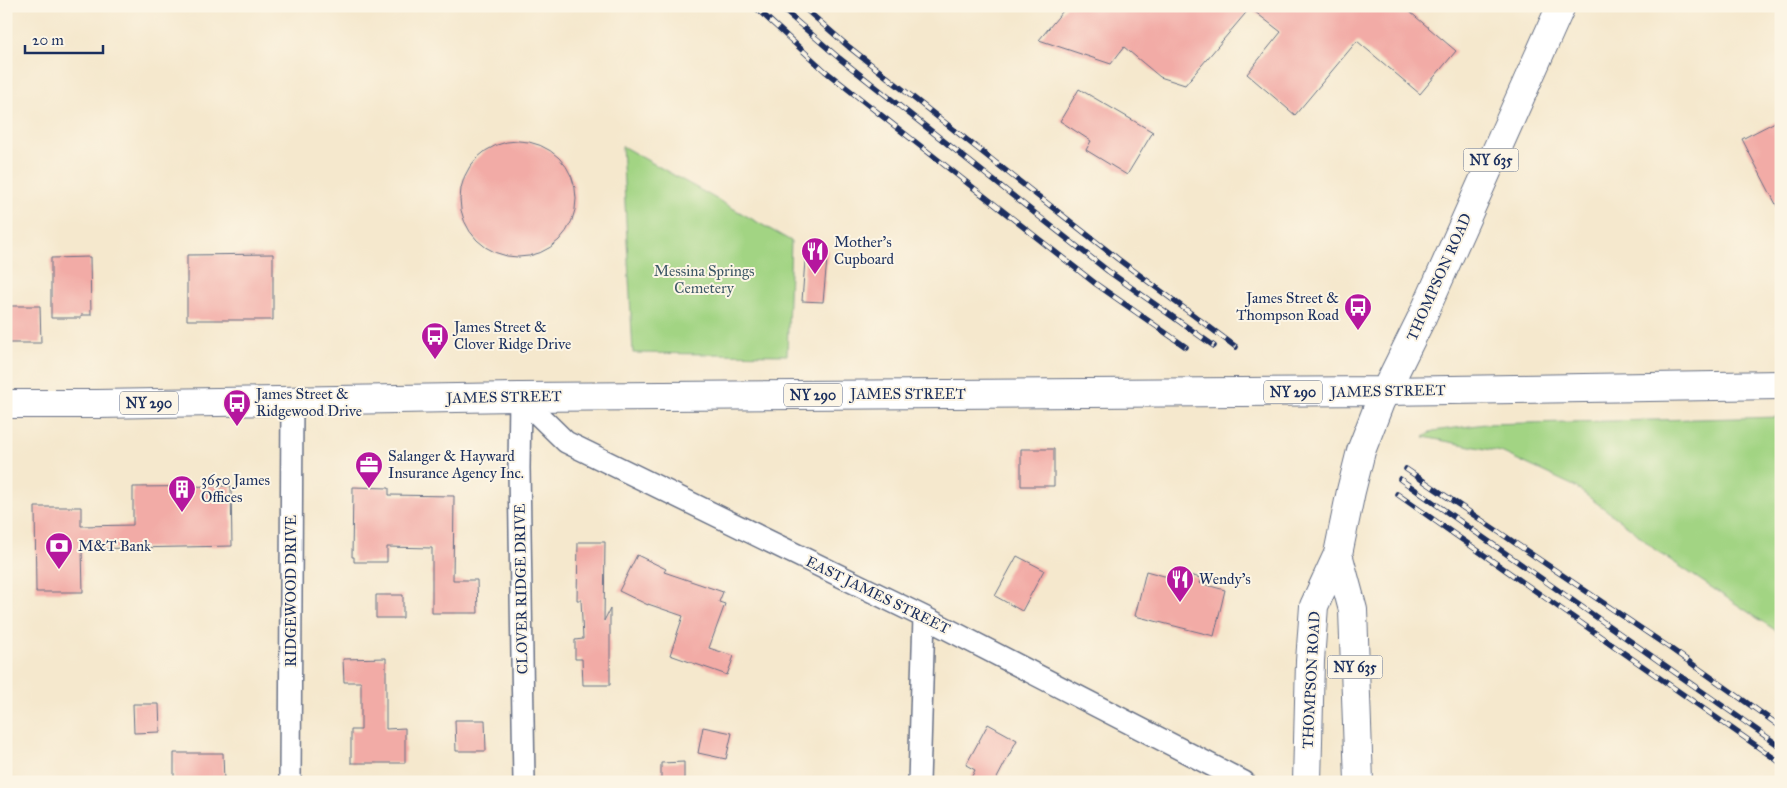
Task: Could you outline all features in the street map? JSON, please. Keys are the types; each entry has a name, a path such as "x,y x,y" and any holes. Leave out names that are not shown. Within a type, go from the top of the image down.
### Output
{"main road":[{"name":"THOMPSON ROAD","path":"1307,782 1310,660 1314,606 1338,554 1361,451 1385,391 1423,315 1561,6"},
{"name":"JAMES STREET","path":"6,404 520,396 1385,391 1781,385"},
{"name":"THOMPSON ROAD","path":"1338,554 1353,610 1359,782"}],"street":[{"name":"EAST JAMES STREET","path":"520,396 566,442 924,617 1244,782"},
{"name":"CLOVER RIDGE DRIVE","path":"520,396 519,468 524,782"},
{"name":"RIDGEWOOD DRIVE","path":"290,782 292,400"},
{"path":"920,782 924,617"}],"green space":[{"name":"Messina Springs Cemetery","path":"622,146 791,241 787,355 633,353"},
{"path":"1781,417 1781,634 1654,549 1633,530 1574,486 1501,452 1424,437 1433,431 1485,424"}],"building":[{"path":"1067,6 1403,6 1456,51 1420,94 1357,41 1295,115 1247,74 1281,32 1250,8 1185,85 1160,77 1124,47 1111,64 1039,40"},
{"path":"1079,89 1153,132 1127,175 1086,150 1091,141 1060,121"},
{"path":"1781,119 1781,214 1742,139"},
{"path":"518,141 540,145 559,158 572,177 576,199 572,221 559,240 540,253 518,257 496,253 477,240 464,221 460,199 464,177 477,158 496,145"},
{"name":"Mother's Cupboard","path":"806,247 828,249 823,302 802,301"},
{"path":"273,254 273,320 187,320 187,255"},
{"path":"90,257 91,315 81,315 81,318 51,318 51,258"},
{"path":"6,306 40,306 41,343 6,343"},
{"path":"1021,449 1054,449 1054,486 1021,486"},
{"path":"231,486 232,546 82,549 83,592 36,592 35,507 81,507 81,526 133,525 133,487"},
{"path":"353,487 389,488 389,495 454,496 453,580 477,580 478,613 432,613 432,548 387,547 387,562 354,562 354,557 352,557"},
{"path":"578,542 605,542 604,621 610,609 610,685 583,685 582,659 575,659 575,640 583,639 581,600 577,600"},
{"path":"637,555 666,569 664,572 723,592 719,602 725,604 709,648 734,656 727,675 670,655 683,616 648,605 619,591"},
{"path":"1017,556 1044,570 1022,611 995,596"},
{"name":"Wendy's","path":"1146,571 1175,579 1177,572 1201,578 1199,583 1225,590 1214,636 1135,616"},
{"path":"376,595 403,595 403,618 376,618"},
{"path":"386,658 386,729 405,728 405,763 351,763 351,730 361,730 361,682 344,682 343,659"},
{"path":"133,704 159,704 160,732 134,733"},
{"path":"455,720 485,720 486,751 456,751"},
{"path":"988,724 1017,740 995,782 969,782 975,770 966,765"},
{"path":"703,727 732,733 726,759 698,753"},
{"path":"174,753 223,753 224,782 174,782"},
{"path":"684,762 684,782 661,782 661,763"}],"railway":[{"path":"754,6 825,71 1096,284 1186,347"},
{"path":"779,6 839,58 1108,271 1214,346"},
{"path":"802,6 849,47 1118,259 1236,347"},
{"path":"1406,469 1667,646 1781,727"},
{"path":"1400,479 1781,747"},
{"path":"1397,494 1781,763"}],"place":[{"name":"Mother's Cupboard","path":"815,275"},
{"name":"James Street & Thompson Road","path":"1358,331"},
{"name":"James Street & Clover Ridge Drive","path":"435,360"},
{"name":"James Street & Ridgewood Drive","path":"237,427"},
{"name":"Salanger & Hayward Insurance Agency Inc.","path":"369,489"},
{"name":"3650 James Offices","path":"182,513"},
{"name":"M&T Bank","path":"59,570"},
{"name":"Wendy's","path":"1180,603"}]}
